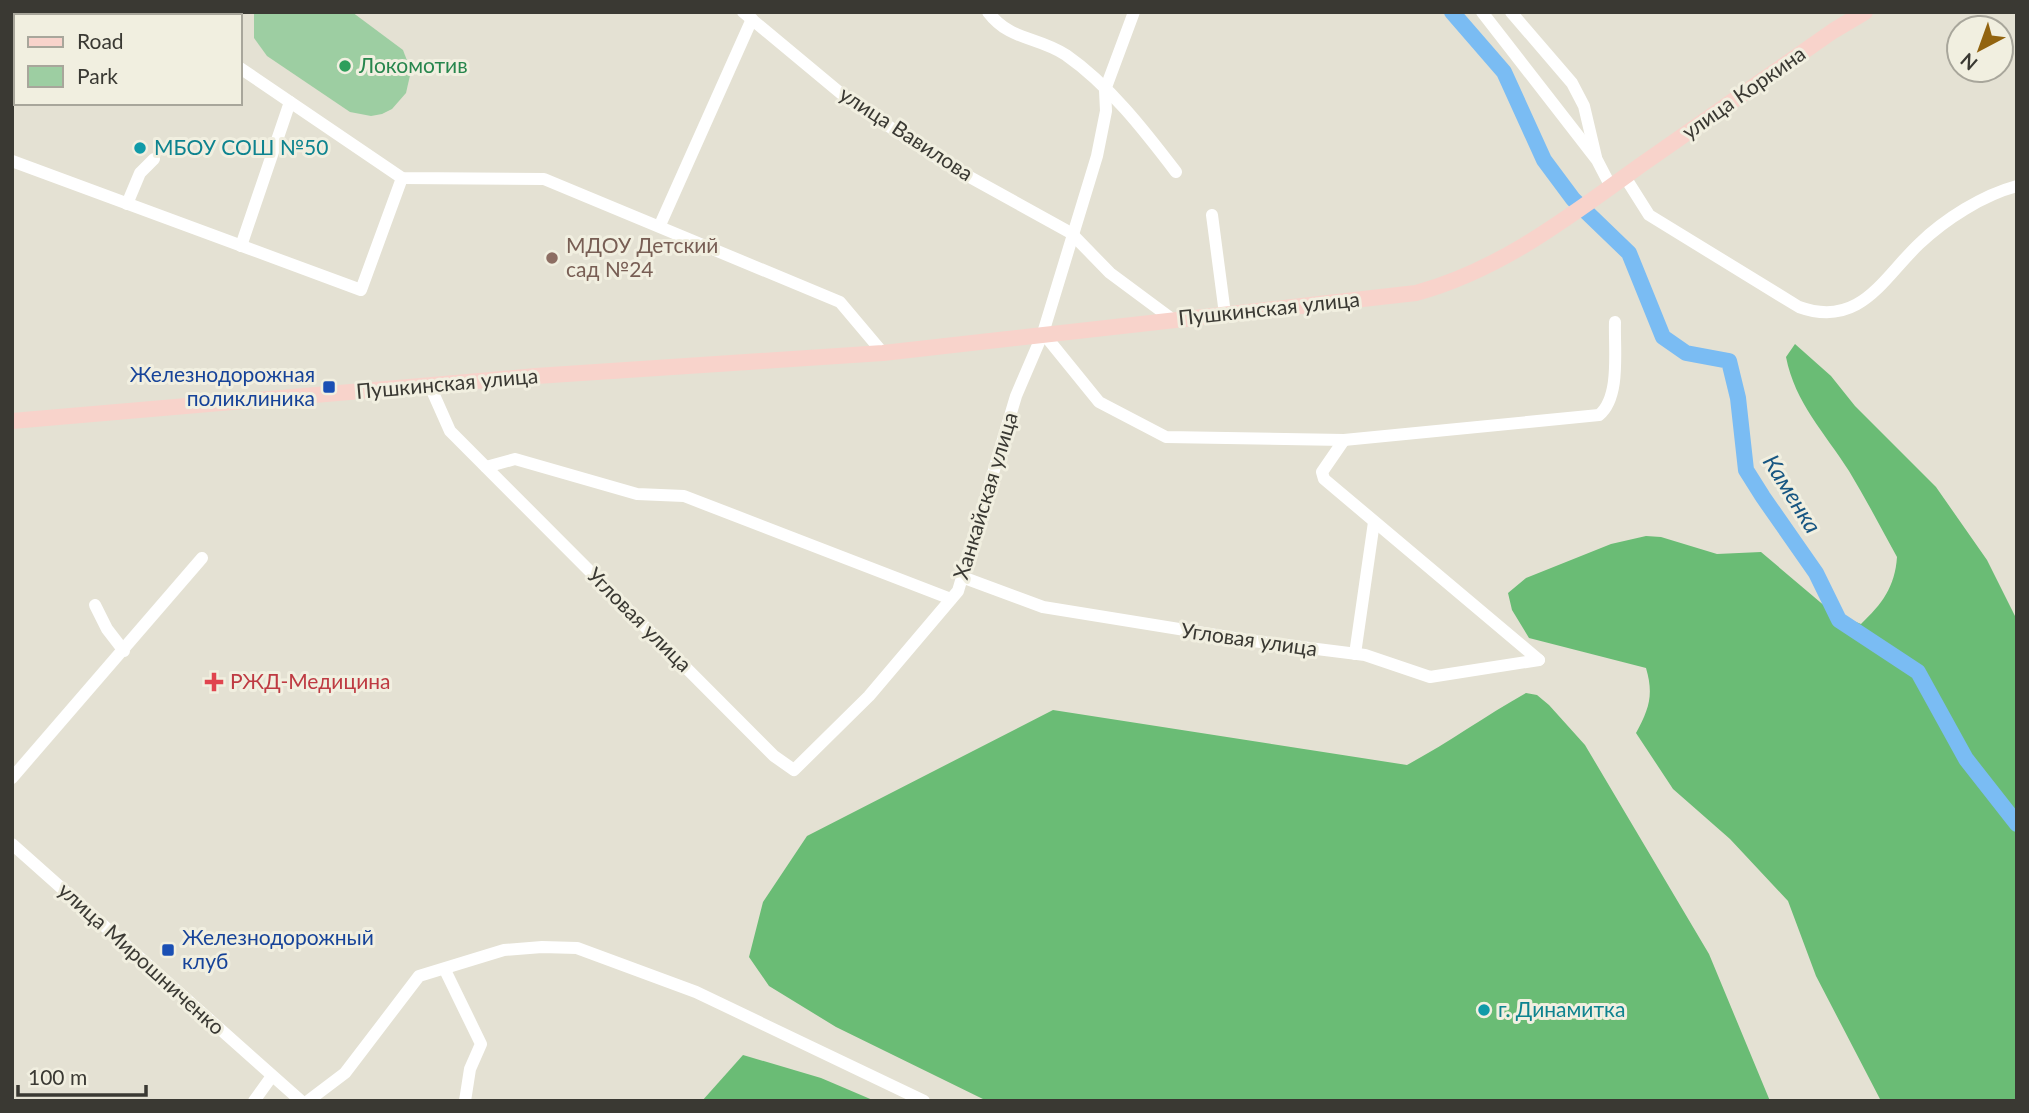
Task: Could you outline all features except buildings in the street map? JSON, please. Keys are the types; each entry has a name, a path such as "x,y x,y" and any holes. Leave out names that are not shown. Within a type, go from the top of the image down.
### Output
{"main road":[{"name":"улица Коркина","path":"1625,177 1833,31 1865,12"},
{"name":"Пушкинская улица","path":"12,421 430,386 883,353 1416,293 1453,283 1491,267 1625,177"}],"street":[{"path":"988,12 1012,34 1043,41 1066,55 1142,128 1176,172"},
{"path":"1071,233 1097,156 1106,111 1105,90 1134,12"},
{"path":"1482,12 1597,160"},
{"path":"1511,12 1572,83 1584,106 1605,191"},
{"name":"улица Вавилова","path":"660,225 748,16 850,101 948,165 1071,233 1110,272 1172,319"},
{"path":"242,69 402,178 544,179 841,302 883,353"},
{"path":"241,246 290,102"},
{"path":"127,204 140,173 154,159"},
{"path":"12,161 361,290 402,178"},
{"path":"1625,177 1649,215 1799,307 1816,313 1844,310 1876,293 1920,243 1989,196 2017,186"},
{"path":"1212,215 1225,314"},
{"name":"Ханкайская улица","path":"794,770 869,696 958,590 1016,396 1043,333 1071,233"},
{"path":"1043,333 1099,401 1166,437 1344,440 1599,415 1610,402 1615,322"},
{"name":"Угловая улица","path":"430,386 450,431 774,756 794,770"},
{"path":"1344,440 1321,476 1374,522 1355,654"},
{"path":"486,467 515,458 637,495 684,496 951,599"},
{"name":"Угловая улица","path":"962,577 1043,607 1355,654 1430,677 1539,660 1374,522"},
{"path":"12,778 202,558"},
{"path":"95,605 107,629 124,651"},
{"name":"улица Мирошниченко","path":"12,844 301,1101"},
{"path":"308,1101 345,1073 419,976 504,950 577,948 696,992 924,1101"},
{"path":"445,970 481,1045 470,1069 465,1101"},
{"path":"254,1101 272,1076"}],"green space":[{"name":"Локомотив","path":"254,12 352,12 403,50 411,71 406,93 392,109 382,114 371,116 350,112 267,56 254,38"},
{"path":"1795,344 1831,376 1855,406 1936,487 1987,560 2017,620 2017,1101 1881,1101 1816,976 1788,901 1730,839 1673,789 1636,733 1649,702 1650,686 1646,668 1529,638 1512,610 1508,593 1526,578 1611,544 1646,536 1661,537 1717,554 1761,552 1833,613 1861,624 1886,594 1896,568 1897,557 1849,471 1796,389 1786,357"},
{"path":"1526,693 1537,695 1549,705 1585,745 1709,954 1770,1101 987,1101 836,1027 769,986 749,957 763,902 807,836 1053,710 1407,765"},
{"path":"743,1055 821,1078 875,1101 702,1101"}],"waterway":[{"name":"Каменка","path":"1452,12 1504,72 1544,160 1573,199 1629,253 1663,337 1686,353 1729,361 1738,398 1746,470 1816,573 1839,620 1918,672 1966,759 2017,824"}],"place":[{"name":"Локомотив","path":"345,66"},
{"name":"МБОУ СОШ №50","path":"140,148"},
{"name":"МДОУ Детский сад №24","path":"552,258"},
{"name":"Железнодорожная поликлиника","path":"329,387"},
{"name":"РЖД-Медицина","path":"214,682"},
{"name":"Железнодорожный клуб","path":"168,950"},
{"name":"г. Динамитка","path":"1484,1010"}]}
